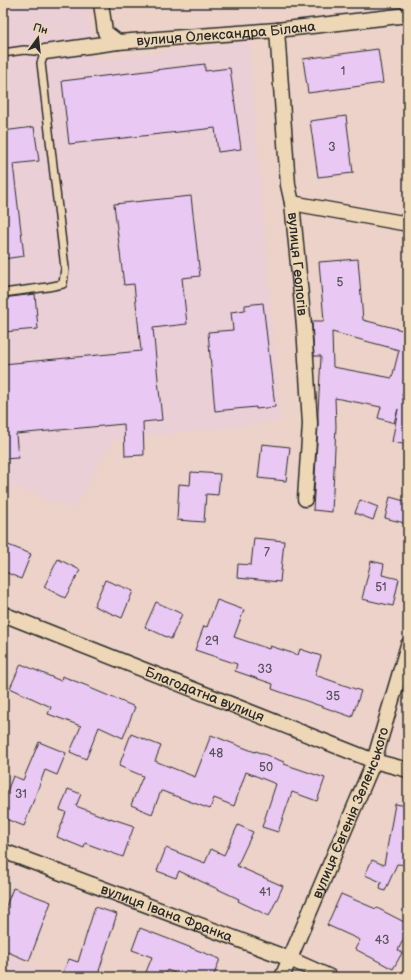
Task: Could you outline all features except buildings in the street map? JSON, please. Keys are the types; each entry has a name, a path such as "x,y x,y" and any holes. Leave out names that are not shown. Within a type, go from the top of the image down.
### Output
{"street":[{"path":"101,3 105,32 118,42"},
{"name":"вулиця Олександра Білана","path":"44,52 118,42 277,30 408,15"},
{"name":"вулиця Геологів","path":"277,30 288,185 292,203 304,326 310,424 306,499"},
{"path":"292,203 408,224"},
{"name":"Благодатна вулиця","path":"3,614 374,761 408,770"},
{"name":"вулиця Євгенія Зеленського","path":"282,977 374,761 408,645"},
{"name":"вулиця Івана Франка","path":"3,851 290,959 330,977"}],"lane":[{"path":"3,52 24,50 44,52 41,63 66,268 63,284 3,293"}],"shaded area":[{"path":"3,3 86,3 96,60 249,41 280,421 112,440 74,509 3,483"},
{"path":"3,953 53,977 3,977"}]}
